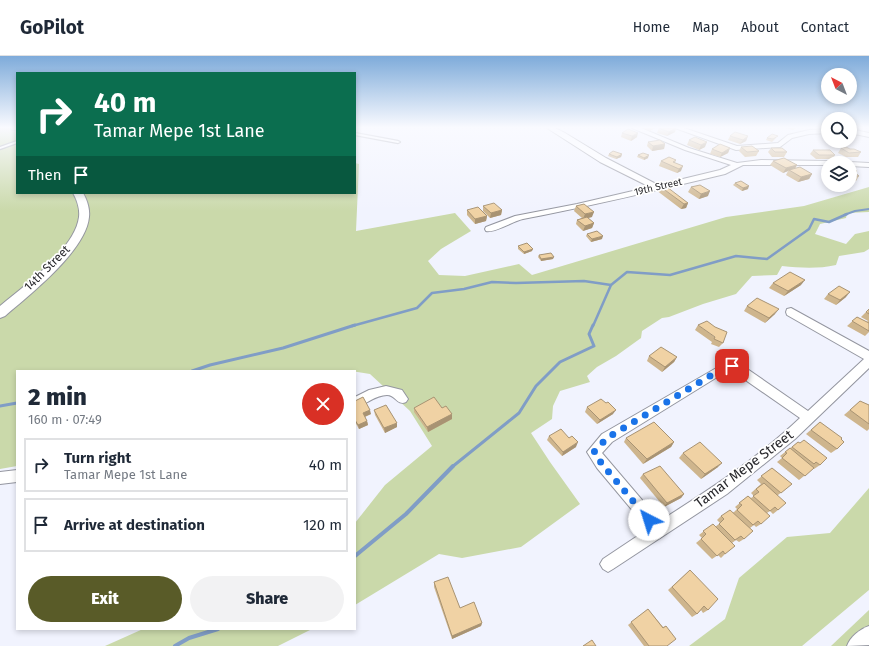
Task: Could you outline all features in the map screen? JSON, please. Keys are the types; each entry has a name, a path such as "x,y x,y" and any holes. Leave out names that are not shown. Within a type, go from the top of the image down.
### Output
{"street":[{"path":"596,156 657,187"},
{"path":"708,156 737,165"},
{"name":"19th Street","path":"489,229 515,218 577,206 722,172 742,163 821,163"},
{"path":"857,164 869,165"},
{"name":"14th Street","path":"0,313 59,260 75,240 80,231 84,218 78,194"},
{"path":"791,312 869,356"},
{"name":"Tamar Mepe Street","path":"608,564 722,489 791,434 869,361"},
{"path":"659,531 602,464 594,452 607,438 725,367 732,366 739,369 809,418"},
{"path":"356,403 379,392 392,389 399,393 402,399"},
{"path":"0,478 16,476"},
{"path":"855,646 869,634"}],"green space":[{"path":"0,156 16,156 16,194 356,194 356,163 359,164 356,231 455,213 471,231 441,249 428,261 439,275 465,276 519,264 532,275 726,217 804,206 852,192 857,192 857,191 869,187 869,212 847,213 846,218 820,224 815,234 846,244 855,234 869,231 869,249 864,252 839,256 836,265 809,268 782,266 777,275 752,276 736,294 703,304 669,317 662,318 642,331 641,338 616,356 597,367 587,376 590,382 560,391 553,406 552,419 531,433 580,504 521,547 462,558 439,554 356,604 356,522 385,485 432,446 410,411 370,374 356,372 356,370 16,370 16,466 0,469"},
{"path":"869,488 869,590 802,646 689,646 725,619 739,578 787,537 830,533"},
{"path":"869,610 869,646 831,646"},
{"path":"141,630 310,630 278,646 105,646"}],"building":[{"path":"639,156 648,156 644,158"},
{"path":"669,157 676,160 673,162 683,166 679,169 661,161"},
{"path":"784,158 797,165 786,168 773,161"},
{"path":"800,167 812,174 801,177 789,170"},
{"path":"741,181 749,186 743,188 735,183"},
{"path":"663,184 688,203 684,204 658,185"},
{"path":"700,185 710,191 701,194 691,187"},
{"path":"494,203 502,210 491,213 483,206"},
{"path":"584,204 594,212 585,214 576,206"},
{"path":"478,207 487,216 475,219 467,210"},
{"path":"587,217 594,223 585,226 577,220"},
{"path":"597,231 603,236 592,239 587,234"},
{"path":"527,243 533,249 524,252 518,246"},
{"path":"551,253 554,257 541,259 539,255"},
{"path":"790,272 805,280 788,291 773,283"},
{"path":"839,286 850,292 840,300 828,294"},
{"path":"757,298 779,309 769,318 747,306"},
{"path":"857,317 869,323 869,331 852,321"},
{"path":"707,321 715,327 727,332 723,343 714,339 715,337 698,325"},
{"path":"661,347 677,357 665,367 649,356"},
{"path":"363,397 370,410 363,413 367,421 358,425 356,422 356,400"},
{"path":"434,397 442,408 446,406 452,414 427,427 414,408"},
{"path":"601,399 606,403 608,402 616,410 600,420 587,407"},
{"path":"860,401 869,405 869,424 850,410"},
{"path":"386,405 397,423 384,428 374,410"},
{"path":"654,422 674,442 647,459 626,438"},
{"path":"820,422 842,438 841,439 844,442 837,449 811,430"},
{"path":"561,429 569,438 572,436 578,442 563,452 549,436"},
{"path":"804,440 827,458 820,465 816,462 814,464 792,447 798,442 800,443"},
{"path":"700,442 722,463 705,474 683,453"},
{"path":"790,448 814,468 805,476 782,458 787,453 785,452"},
{"path":"660,466 684,494 667,503 643,474"},
{"path":"772,468 792,484 781,493 761,476"},
{"path":"764,483 786,503 778,510 775,507 770,511 753,496 759,492 756,489"},
{"path":"748,496 770,516 761,524 758,521 753,525 737,510 742,505 739,503"},
{"path":"730,510 753,531 744,539 741,536 735,540 719,524 724,519 721,516"},
{"path":"713,524 735,546 725,554 723,551 717,556 701,539 706,534 703,531"},
{"path":"690,570 718,599 708,610 704,606 697,614 672,587"},
{"path":"448,577 460,608 474,602 482,623 452,636 434,582"},
{"path":"648,609 663,628 666,626 676,639 667,646 649,646 631,622"},
{"path":"592,640 596,646 583,646"}],"waterway":[{"path":"844,215 855,211 869,209"},
{"path":"611,285 627,272 670,275 736,256 767,259 809,229 814,219 829,222 847,214"},
{"path":"352,326 417,308 432,293 464,289 492,282 516,283 584,281 611,285"},
{"path":"593,326 611,285"},
{"path":"195,370 210,365 283,348 355,325"},
{"path":"452,467 519,413 536,386 560,362 594,346 589,334 593,325"},
{"path":"0,406 16,403"},
{"path":"356,555 406,514 452,467"},
{"path":"175,646 189,638 215,630"}],"route":[{"path":"649,520 602,464 594,452 607,438 725,367 732,366"}]}
